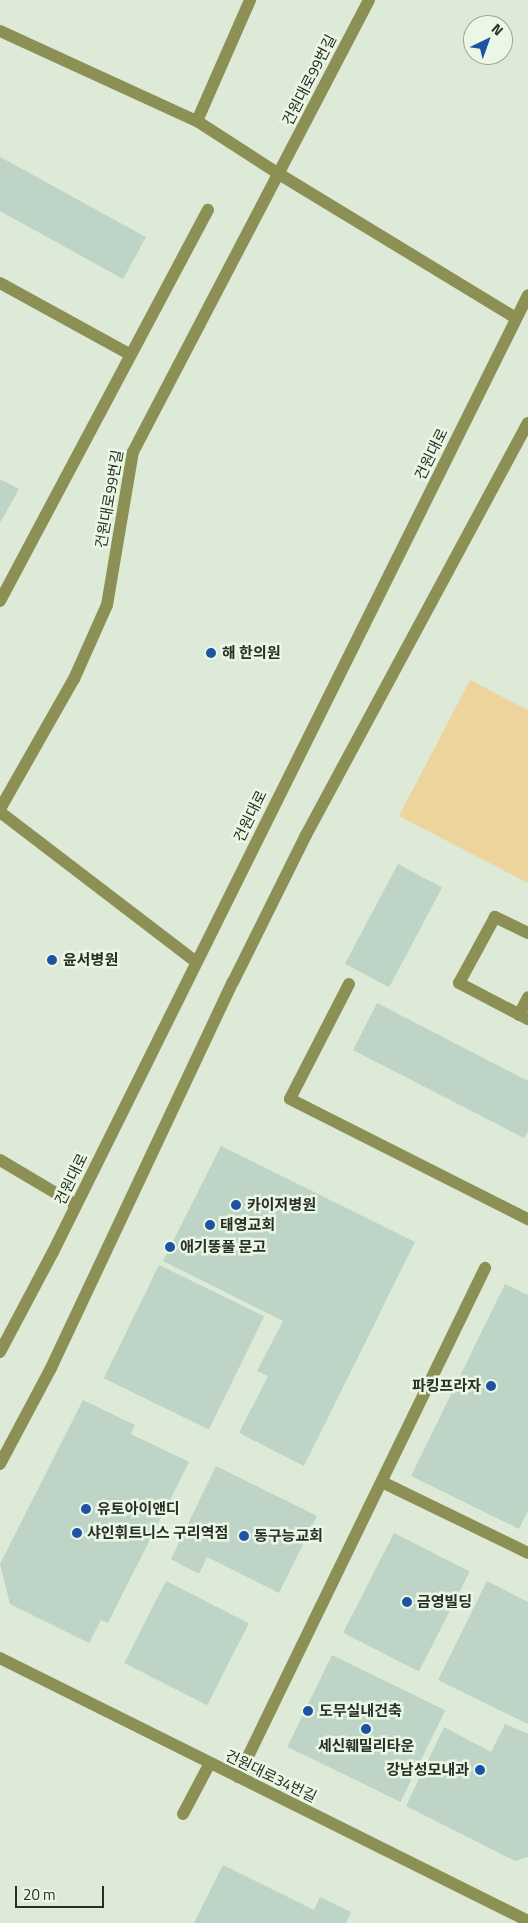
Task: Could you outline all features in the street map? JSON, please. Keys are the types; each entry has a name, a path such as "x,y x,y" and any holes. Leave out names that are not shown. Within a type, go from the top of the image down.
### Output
{"street":[{"path":"197,121 250,0"},
{"name":"건원대로99번길","path":"0,810 74,679 107,605 132,452 369,0"},
{"path":"0,31 197,121 279,174 516,318"},
{"path":"0,601 208,210"},
{"path":"0,283 131,355"},
{"name":"건원대로","path":"0,1352 76,1205 528,295"},
{"path":"0,1464 50,1368 233,982 306,835 528,423"},
{"path":"0,810 196,962"},
{"path":"528,934 495,917 459,983 524,1017 528,997"},
{"path":"349,984 290,1099 528,1219"},
{"path":"0,1160 76,1205"},
{"path":"238,1777 485,1268"},
{"path":"382,1482 528,1553"},
{"name":"건원대로34번길","path":"0,1658 528,1921"},
{"path":"183,1814 210,1763"}],"shaded area":[{"path":"470,680 528,710 528,883 399,816"}],"building":[{"path":"0,157 146,237 123,279 0,211"},
{"path":"0,479 19,489 0,523"},
{"path":"398,864 442,887 389,987 345,964"},
{"path":"377,1003 528,1081 528,1131 524,1138 353,1050"},
{"path":"221,1146 415,1242 304,1466 239,1433 268,1376 257,1371 283,1321 163,1261"},
{"path":"159,1265 264,1316 209,1430 104,1378"},
{"name":"파킹프라자","path":"505,1284 528,1295 528,1511 519,1529 411,1476"},
{"path":"83,1400 135,1425 131,1434 189,1462 108,1623 101,1620 89,1643 10,1604 0,1564"},
{"name":"동구능교회","path":"216,1466 317,1516 279,1593 207,1557 199,1574 171,1559"},
{"name":"금영빌딩","path":"394,1533 470,1572 419,1671 343,1633"},
{"path":"166,1581 249,1623 207,1705 124,1663"},
{"path":"487,1581 528,1602 528,1724 438,1680"},
{"name":"세신훼밀리타운","path":"332,1655 445,1710 401,1802 287,1747"},
{"path":"505,1724 528,1734 528,1857 515,1861 406,1806 444,1727 491,1752"},
{"path":"223,1865 314,1910 320,1897 351,1912 346,1923 194,1923"}],"place":[{"name":"해 한의원","path":"211,653"},
{"name":"윤서병원","path":"52,960"},
{"name":"카이저병원","path":"236,1205"},
{"name":"태영교회","path":"210,1225"},
{"name":"애기똥풀 문고","path":"170,1247"},
{"name":"파킹프라자","path":"491,1386"},
{"name":"유토아이앤디","path":"86,1509"},
{"name":"샤인휘트니스 구리역점","path":"77,1533"},
{"name":"동구능교회","path":"244,1536"},
{"name":"금영빌딩","path":"407,1602"},
{"name":"도무실내건축","path":"308,1711"},
{"name":"세신훼밀리타운","path":"366,1729"},
{"name":"강남성모내과","path":"480,1770"}]}
